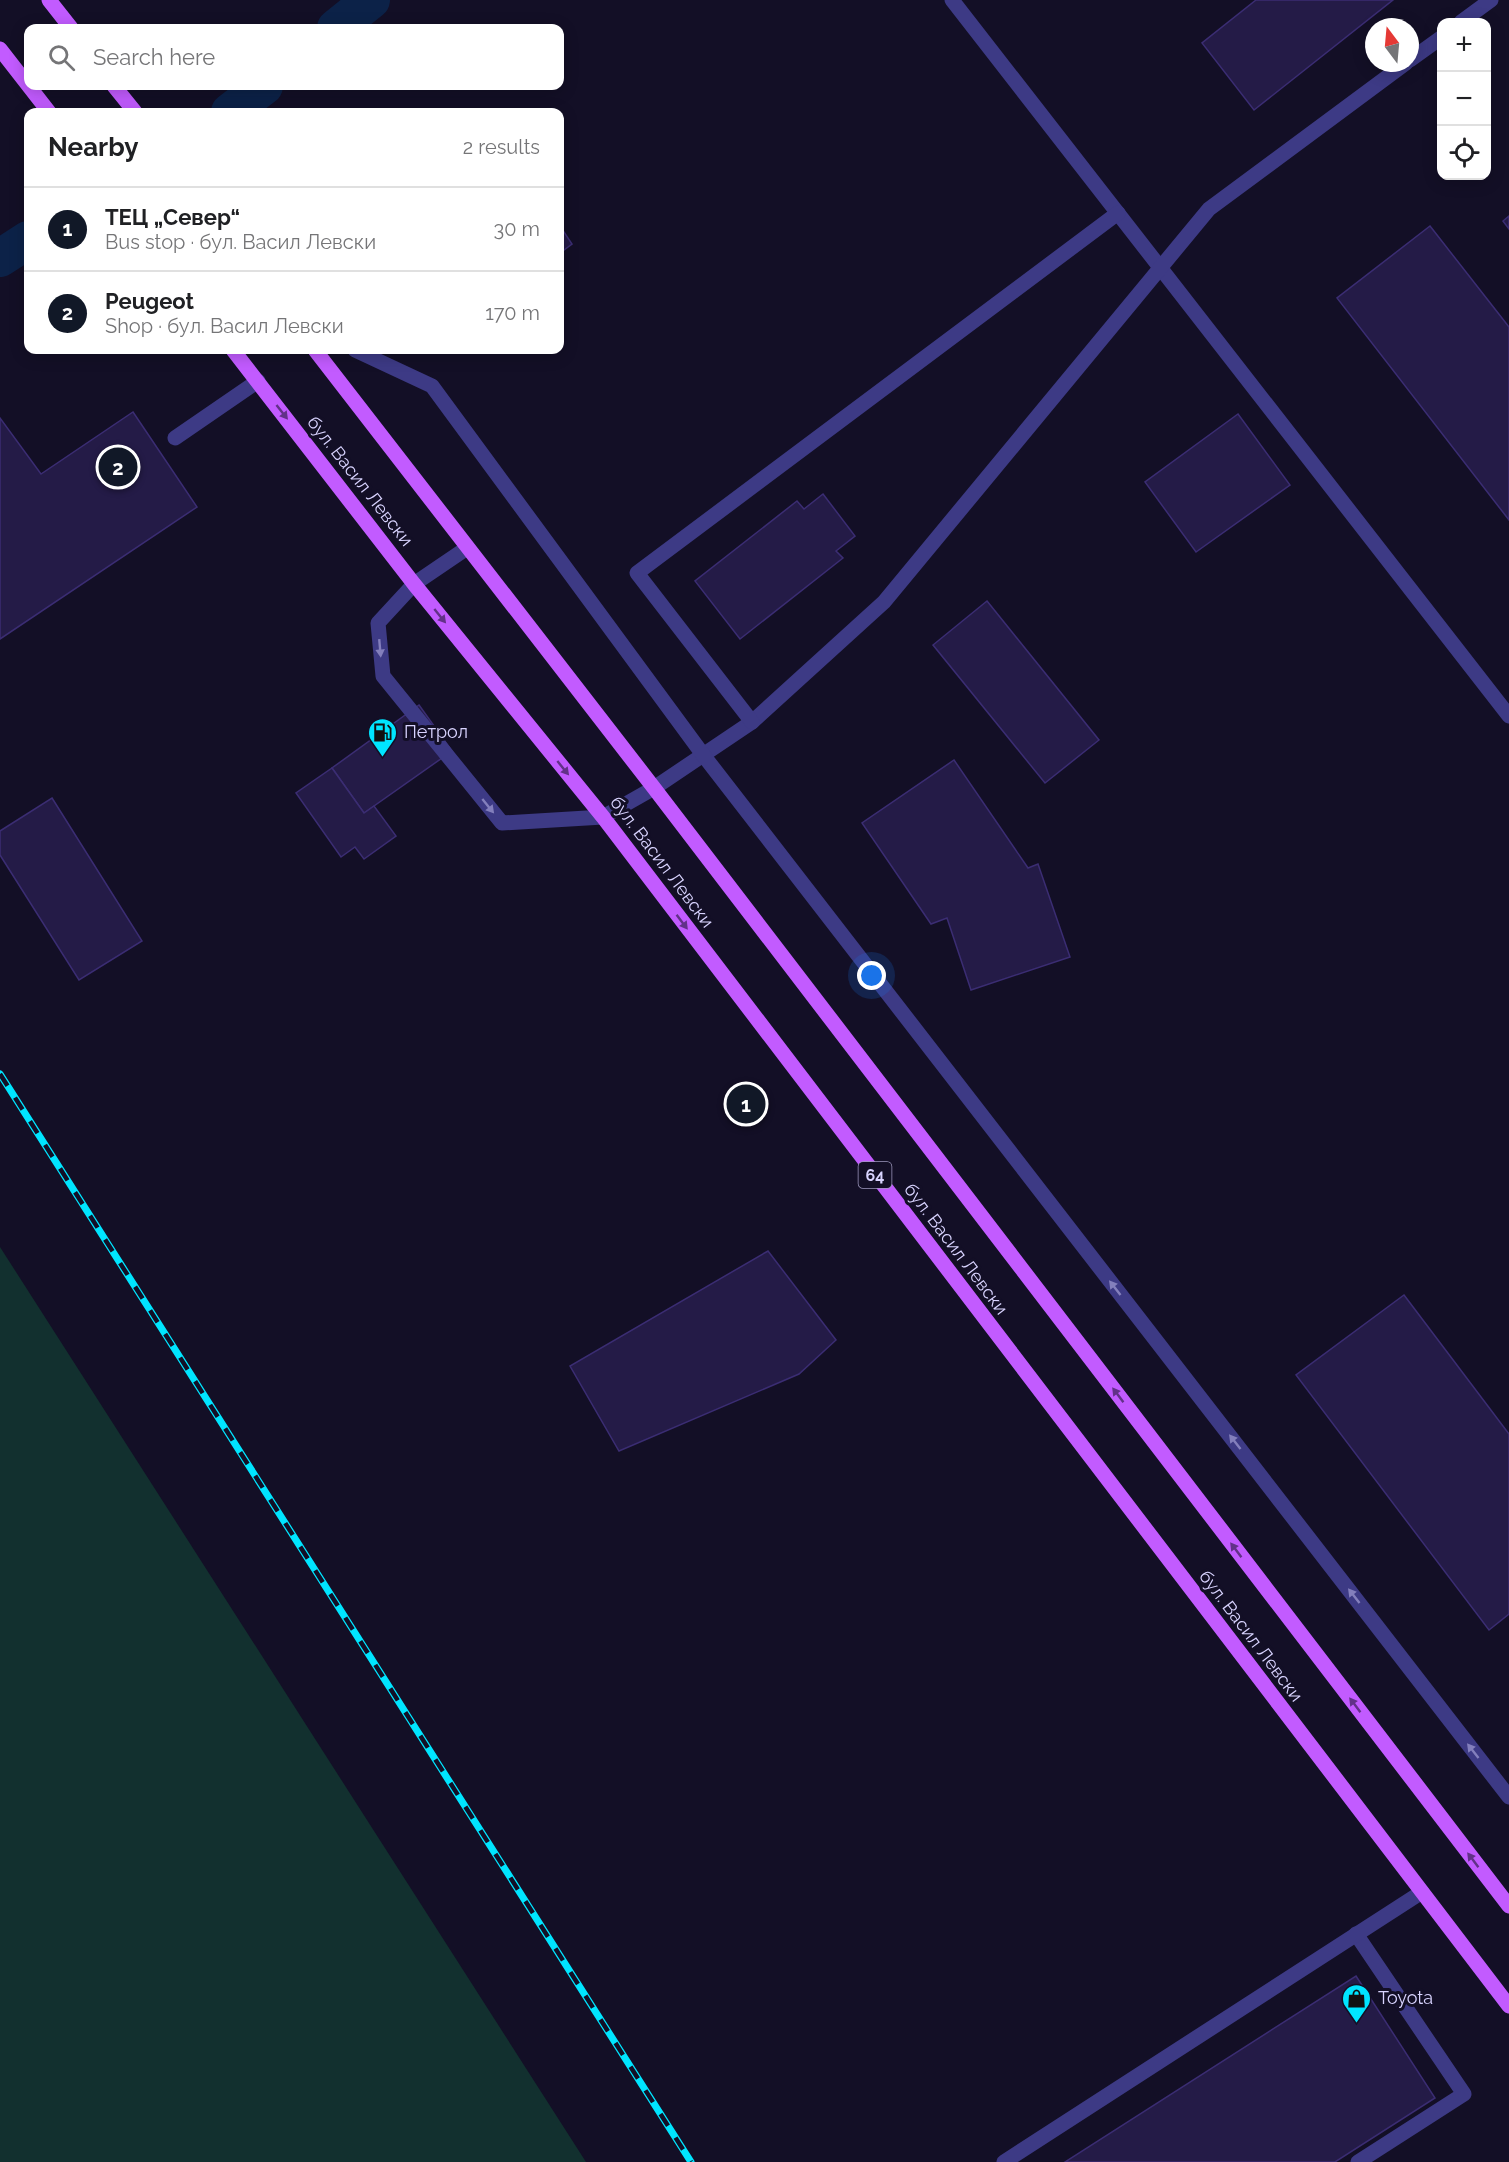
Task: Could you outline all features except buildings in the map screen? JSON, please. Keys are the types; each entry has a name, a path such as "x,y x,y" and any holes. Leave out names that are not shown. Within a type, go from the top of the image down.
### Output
{"main road":[{"path":"49,0 68,24"},
{"path":"0,49 24,80"},
{"path":"32,90 46,108"},
{"path":"117,90 132,108"},
{"name":"бул. Васил Левски","path":"236,354 414,584 603,817 1509,2006"},
{"path":"318,354 654,788 1509,1906"}],"street":[{"path":"952,0 1509,716"},
{"path":"1466,18 1491,0"},
{"path":"1419,54 1437,41"},
{"path":"467,548 414,584 378,623 383,676 502,823 603,817 654,788 752,722 884,602 1209,209 1394,72"},
{"path":"752,722 637,573 1118,213"},
{"path":"364,354 432,386 704,756 1509,1797"},
{"path":"175,438 258,381"},
{"path":"1004,2162 1422,1892"},
{"path":"1356,1934 1464,2094 1358,2162"}],"green space":[{"path":"0,1247 586,2162 0,2162"}],"waterway":[{"path":"341,24 371,0"},
{"path":"235,108 259,90"},
{"path":"0,258 24,243"}],"railway":[{"path":"0,1074 691,2162"}],"place":[{"name":"Peugeot","path":"118,467"},
{"name":"Петрол","path":"383,758"},
{"name":"ТЕЦ „Север“","path":"746,1104"},
{"name":"Toyota","path":"1357,2024"}]}
